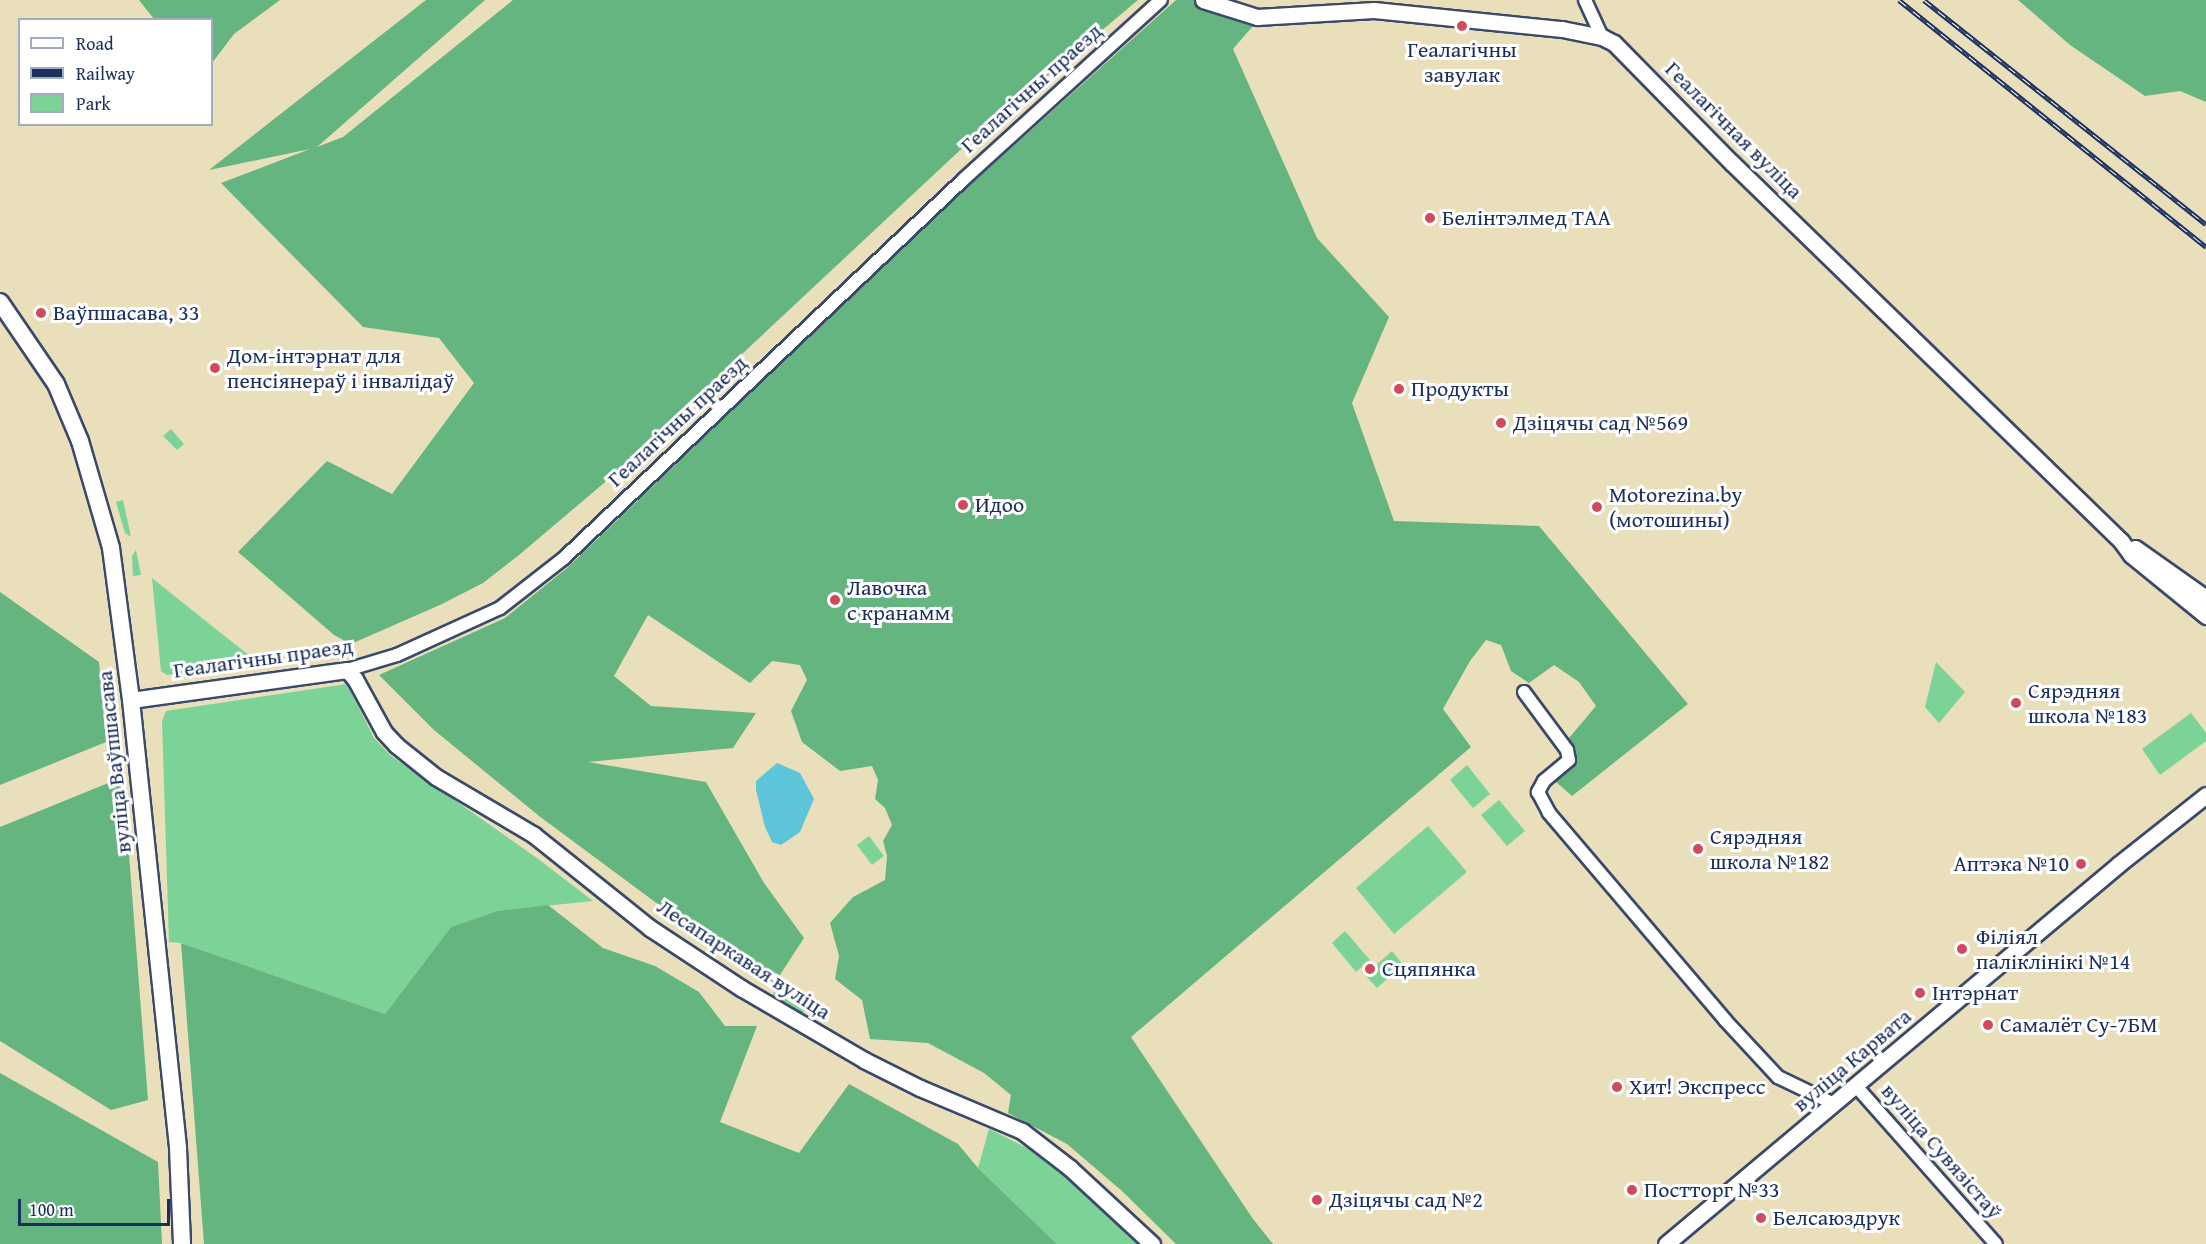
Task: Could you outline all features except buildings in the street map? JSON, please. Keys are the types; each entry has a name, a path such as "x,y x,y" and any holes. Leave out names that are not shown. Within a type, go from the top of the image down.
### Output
{"main road":[{"name":"вуліца Ваўпшасава","path":"0,302 56,384 80,441 111,548 131,700 178,1148 182,1244"}],"street":[{"name":"Геалагічны праезд","path":"131,700 347,669 397,655 500,608 555,566 956,187 1161,0"},
{"name":"Геалагічная вуліца","path":"1203,0 1257,17 1374,10 1554,28 1602,37 1628,54 1731,162 2121,541 2131,555 2206,616"},
{"path":"1585,0 1602,37"},
{"name":"Геалагічная вуліца","path":"2121,541 2141,551 2206,598"},
{"name":"Лесапаркавая вуліца","path":"347,669 355,679 384,732 396,745 436,777 534,835 651,928 741,988 864,1060 920,1088 1022,1131 1070,1168 1152,1244"},
{"path":"1524,692 1568,750 1569,760 1544,781 1538,792 1549,813 1725,1020 1778,1077 1834,1104"},
{"name":"вуліца Карвата","path":"1666,1244 2119,864 2206,795"},
{"name":"вуліца Сувязістаў","path":"1856,1086 1996,1244"}],"green space":[{"path":"139,0 280,0 234,34 213,62 213,18 153,18"},
{"path":"426,0 485,0 317,147 343,137 513,0 1138,0 972,139 604,483 519,555 483,583 442,604 351,644 334,635 238,552 327,461 392,494 474,383 439,338 363,327 221,183 310,149 209,170"},
{"path":"1176,0 1209,0 1265,12 1233,49 1317,238 1389,317 1352,403 1394,521 1539,526 1688,704 1572,796 1556,782 1569,738 1596,706 1579,682 1554,665 1529,683 1511,671 1501,645 1486,640 1470,661 1443,709 1471,747 1131,1037 1253,1219 1273,1244 1176,1244 1122,1191 1067,1144 1008,1113 1011,1095 984,1073 928,1043 870,1039 862,1000 835,979 839,956 830,923 853,897 885,880 887,856 883,841 892,825 885,808 875,799 878,780 872,766 840,771 802,742 791,711 807,680 800,665 772,661 750,683 648,615 614,676 651,706 756,713 733,748 588,762 706,782 764,883 804,938 774,984 705,939 539,816 434,730 379,675 505,618 567,568 939,213"},
{"path":"2018,0 2206,0 2206,102 2180,91 2145,96 2070,45"},
{"path":"171,429 184,444 177,450 163,436"},
{"path":"123,500 131,537 125,533 116,502"},
{"path":"136,550 141,575 133,576 132,556"},
{"path":"152,578 260,664 167,675 161,671"},
{"path":"0,592 99,662 106,742 0,785"},
{"path":"1936,662 1965,692 1939,723 1925,707"},
{"path":"347,684 374,738 390,755 537,858 593,901 497,911 451,927 385,1014 181,943 169,942 162,721 166,711"},
{"path":"2191,713 2206,733 2206,741 2160,775 2142,749"},
{"path":"1467,765 1490,794 1473,808 1450,780"},
{"path":"123,777 148,1100 111,1110 0,1041 0,827"},
{"path":"1499,800 1525,831 1507,846 1481,815"},
{"path":"1428,826 1467,872 1394,934 1356,888"},
{"path":"869,836 884,856 872,865 857,845"},
{"path":"548,905 603,948 655,966 699,992 725,1026 757,1026 720,1122 799,1153 849,1084 958,1144 978,1168 1057,1244 204,1244 181,943 385,1014 451,927 497,911"},
{"path":"1345,931 1370,960 1356,972 1332,943"},
{"path":"1392,951 1403,965 1377,988 1365,975"},
{"path":"774,992 805,1011 800,1014 771,999"},
{"path":"0,1073 158,1162 162,1244 0,1244"},
{"path":"989,1129 1043,1156 1140,1244 1057,1244 978,1168"}],"water":[{"path":"777,763 800,773 814,799 800,832 781,845 772,842 765,827 756,790 756,781"}],"railway":[{"path":"1899,0 2206,247"},
{"path":"1924,0 2206,224"}],"place":[{"name":"Геалагічны завулак","path":"1462,26"},
{"name":"Белінтэлмед ТАА","path":"1430,218"},
{"name":"Ваўпшасава, 33","path":"41,313"},
{"name":"Дом-інтэрнат для пенсіянераў і інвалідаў","path":"215,368"},
{"name":"Продукты","path":"1399,389"},
{"name":"Дзіцячы сад №569","path":"1501,423"},
{"name":"Идоо","path":"963,505"},
{"name":"Motorezina.by (мотошины)","path":"1597,507"},
{"name":"Лавочка с кранамм","path":"835,600"},
{"name":"Сярэдняя школа №183","path":"2016,703"},
{"name":"Сярэдняя школа №182","path":"1698,849"},
{"name":"Аптэка №10","path":"2081,864"},
{"name":"Філіял паліклінікі №14","path":"1962,949"},
{"name":"Сцяпянка","path":"1370,969"},
{"name":"Інтэрнат","path":"1920,993"},
{"name":"Самалёт Су-7БМ","path":"1988,1025"},
{"name":"Хит! Экспресс","path":"1617,1087"},
{"name":"Постторг №33","path":"1632,1190"},
{"name":"Дзіцячы сад №2","path":"1317,1200"},
{"name":"Белсаюздрук","path":"1761,1218"}]}
